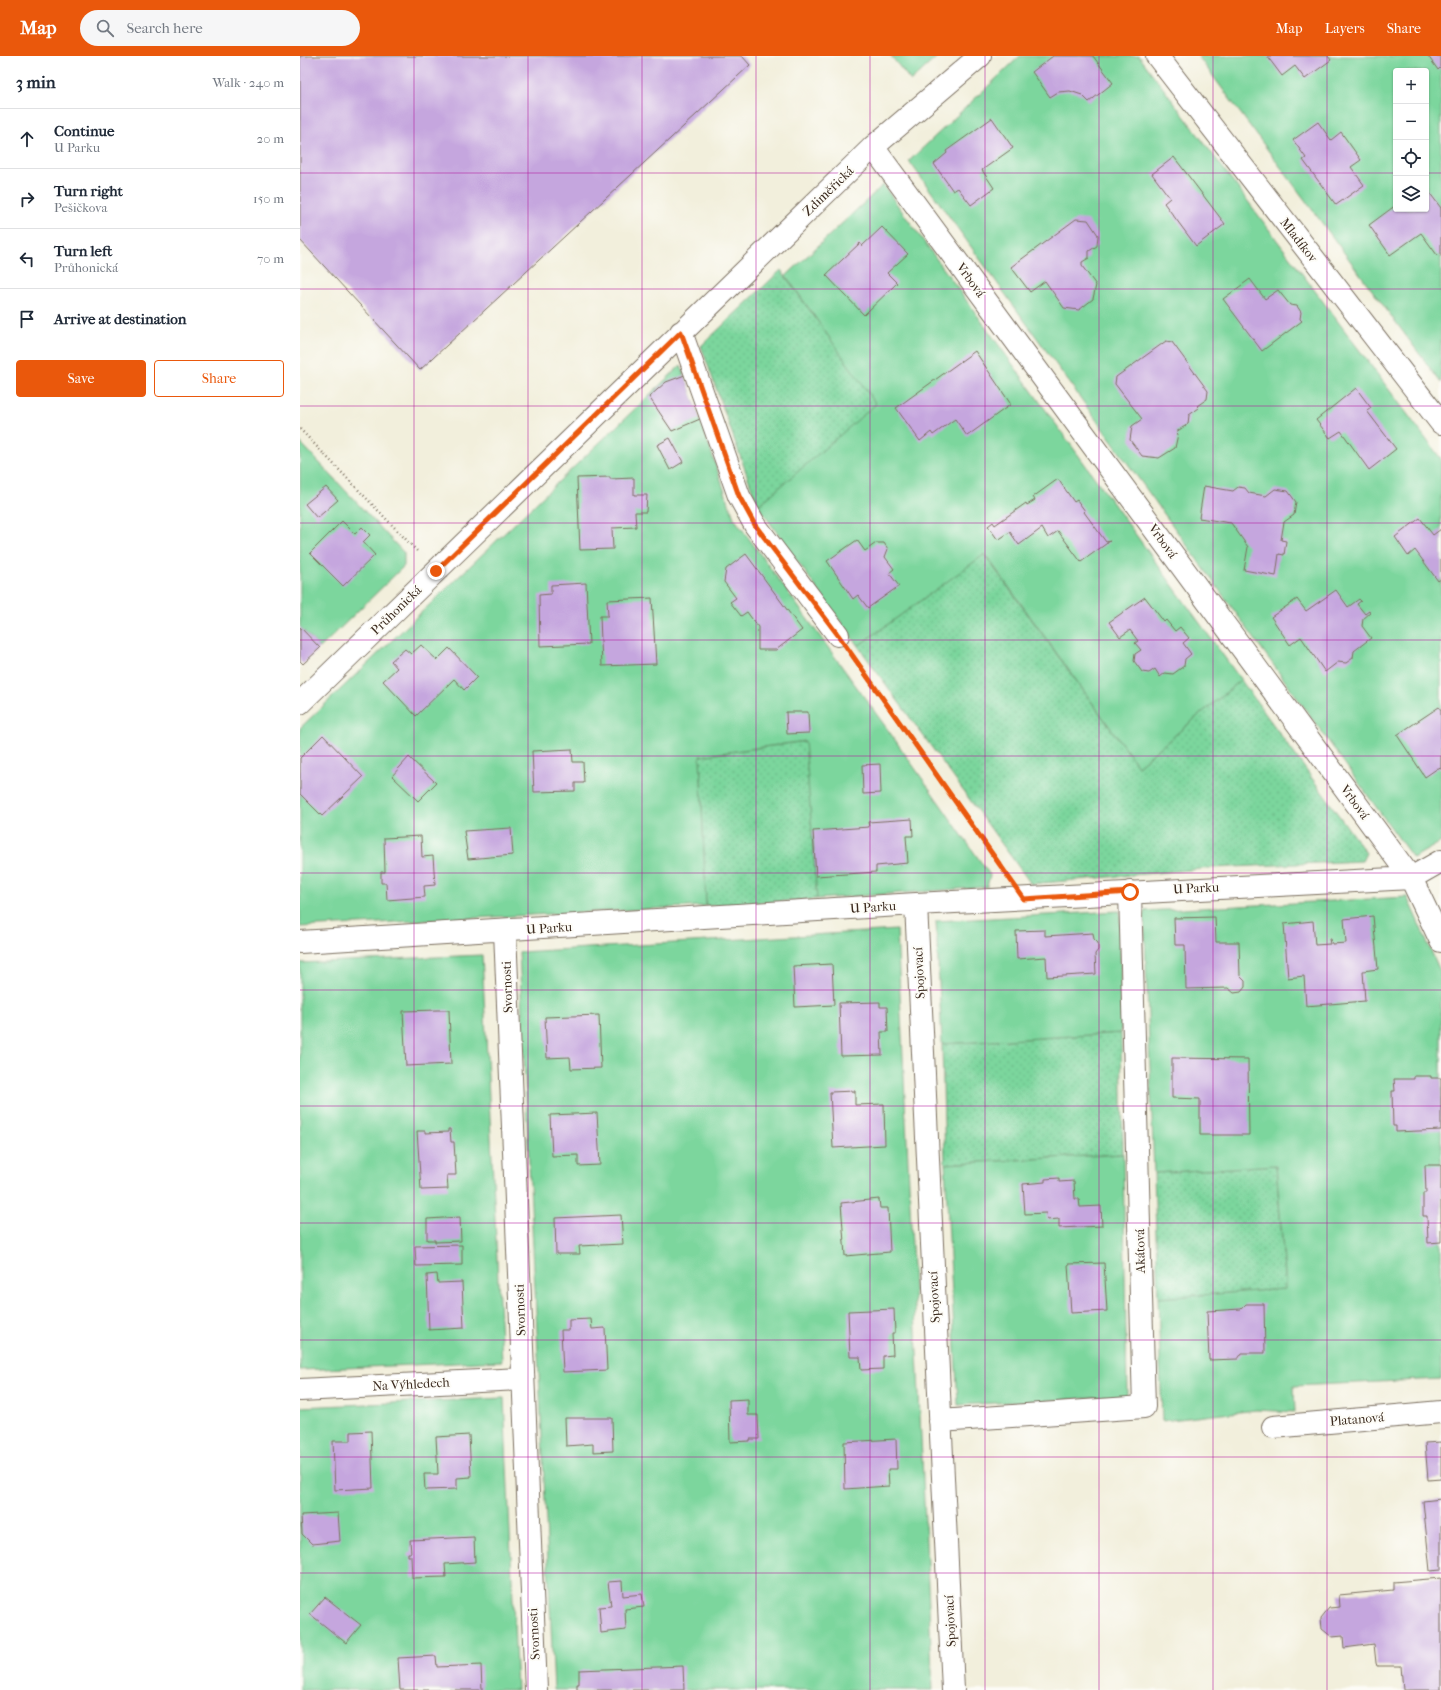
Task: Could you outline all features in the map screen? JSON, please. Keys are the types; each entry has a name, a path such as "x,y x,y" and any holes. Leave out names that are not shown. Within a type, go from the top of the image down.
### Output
{"street":[{"name":"Zdiměřická","path":"681,332 873,147 980,56"},
{"name":"Mladíkov","path":"1157,56 1441,423"},
{"name":"Vrbová","path":"873,147 1412,878 1441,941"},
{"name":"Průhonická","path":"300,703 681,332"},
{"path":"681,332 739,496 755,525 838,635"},
{"name":"U Parku","path":"300,942 505,931 916,904 1412,878 1441,861"},
{"name":"Akátová","path":"940,1421 1144,1407 1130,892"},
{"name":"Spojovací","path":"916,904 954,1690"},
{"name":"Svornosti","path":"505,931 522,1379 536,1690"},
{"name":"Na Výhledech","path":"300,1390 522,1379"},
{"name":"Platanová","path":"1273,1427 1441,1412"}],"path":[{"path":"300,429 436,571"},
{"path":"838,635 1024,899"}],"green space":[{"path":"891,56 938,56 911,81"},
{"path":"1020,56 1139,56 1441,459 1441,842 1413,858 909,161"},
{"path":"1198,56 1441,56 1441,383"},
{"path":"883,185 1241,680 1138,766 985,554 858,646 758,506 876,404 786,276"},
{"path":"781,270 877,404 758,506 701,346"},
{"path":"681,365 734,518 888,730 990,875 987,887 817,899 805,741 700,756 706,906 300,927 300,728"},
{"path":"300,442 404,553 404,566 320,648 300,627"},
{"path":"984,554 1138,766 1241,680 1366,853 1362,861 1212,868 1031,884 858,646"},
{"path":"806,741 817,899 706,906 700,756"},
{"path":"1407,897 1441,973 1441,1379 1294,1386 1295,1412 1256,1410 1162,1421 1158,1298 1285,1289 1285,1275 1276,1165 1154,1173 1144,911"},
{"path":"1120,911 1121,1033 942,1044 936,921"},
{"path":"897,930 933,1690 554,1690 519,952"},
{"path":"482,955 502,1361 300,1370 300,963"},
{"path":"1121,1033 1123,1154 945,1164 942,1044"},
{"path":"1123,1154 1127,1396 958,1405 945,1164"},
{"path":"1276,1165 1286,1289 1158,1298 1154,1173"},
{"path":"504,1398 517,1690 300,1690 300,1407"}],"building":[{"path":"300,56 742,56 750,65 420,370 300,240"},
{"path":"1053,56 1093,56 1113,83 1089,102 1082,95 1070,91 1058,92 1050,97 1032,72"},
{"path":"1267,56 1328,56 1331,60 1305,79 1295,66 1282,76"},
{"path":"1428,56 1441,56 1441,67 1438,70"},
{"path":"992,118 1013,148 982,170 994,188 971,205 958,188 953,191 934,164 947,153 946,151"},
{"path":"1318,122 1331,140 1341,132 1361,160 1351,167 1364,185 1336,205 1303,160 1306,158 1293,140"},
{"path":"1174,157 1225,224 1196,246 1164,203 1170,198 1152,174"},
{"path":"1429,192 1441,208 1441,256 1437,255 1421,233 1390,255 1369,225 1393,207 1393,212 1429,212"},
{"path":"1076,219 1088,220 1098,235 1097,246 1089,251 1089,258 1082,262 1082,266 1096,285 1093,299 1079,310 1064,308 1045,281 1030,292 1011,267"},
{"path":"882,227 908,254 887,273 897,283 864,315 826,275 860,243 862,246"},
{"path":"1250,279 1265,299 1278,290 1290,305 1297,306 1301,312 1300,319 1302,321 1262,351 1223,299"},
{"path":"1166,341 1172,342 1208,391 1207,399 1197,406 1199,408 1189,415 1188,424 1176,432 1178,434 1175,448 1159,458 1142,456 1130,440 1132,426 1142,419 1115,384 1116,377"},
{"path":"975,351 1010,405 967,436 955,419 933,435 931,432 920,441 896,408"},
{"path":"685,375 700,419 672,431 649,397 666,382"},
{"path":"1356,388 1371,408 1367,411 1396,449 1369,470 1341,431 1330,438 1316,420"},
{"path":"670,438 683,462 670,470 657,445"},
{"path":"610,477 610,479 634,478 634,495 647,495 646,512 635,512 636,527 612,528 613,549 580,550 577,478"},
{"path":"1058,479 1074,502 1077,500 1106,542 1110,541 1081,562 1058,531 1048,538 1042,528 1019,545 1010,532 998,540 988,526 993,522 995,525 1026,503 1027,505 1035,500 1033,497"},
{"path":"1204,486 1233,491 1238,487 1245,488 1249,493 1266,496 1275,489 1288,491 1296,502 1294,515 1284,522 1281,540 1286,541 1284,555 1279,554 1276,576 1244,570 1248,547 1231,523 1199,518"},
{"path":"326,487 338,500 317,518 305,504"},
{"path":"1420,518 1433,535 1441,529 1441,579 1438,581 1415,550 1408,556 1395,537"},
{"path":"342,521 355,534 362,527 370,535 363,542 375,555 343,586 310,553"},
{"path":"857,540 865,551 876,543 884,543 888,549 885,557 894,569 889,573 899,586 868,608 858,595 853,599 827,561"},
{"path":"746,554 802,630 776,650 758,650 758,627 747,612 741,616 730,602 736,598 724,582 726,569"},
{"path":"586,583 589,644 540,646 539,595 551,594 551,585"},
{"path":"1336,590 1348,607 1359,599 1361,601 1357,604 1365,614 1369,611 1370,613 1363,619 1362,626 1371,638 1354,651 1353,658 1346,663 1338,662 1325,672 1301,637 1290,645 1271,617 1297,599 1306,611"},
{"path":"1145,597 1164,622 1166,620 1175,631 1180,627 1189,638 1183,643 1191,654 1185,659 1184,666 1173,674 1165,673 1160,677 1155,669 1149,673 1142,672 1134,661 1135,654 1141,650 1135,643 1138,641 1130,630 1120,637 1109,622"},
{"path":"652,598 656,664 602,666 600,616 608,616 607,600"},
{"path":"300,627 320,648 303,664 300,661"},
{"path":"421,645 437,660 449,648 477,677 464,690 454,679 416,716 383,681 397,668 391,661 405,649 411,654"},
{"path":"1439,707 1441,710 1441,769 1438,768 1425,777 1397,735"},
{"path":"786,712 808,712 809,733 787,734"},
{"path":"323,735 363,777 322,816 300,794 300,758"},
{"path":"572,749 573,762 583,762 584,783 575,783 575,791 534,792 532,751"},
{"path":"409,757 436,783 418,801 392,776"},
{"path":"880,764 881,793 863,794 862,765"},
{"path":"912,819 913,836 906,836 908,863 876,866 876,872 816,876 813,831 869,827 868,822"},
{"path":"511,828 513,855 468,859 464,831"},
{"path":"421,836 422,857 433,856 435,885 424,886 425,897 387,900 386,883 381,883 381,872 385,872 384,838"},
{"path":"1373,916 1378,969 1363,971 1365,1001 1306,1006 1304,976 1288,978 1284,924 1313,921 1315,945 1330,944 1329,939 1331,939 1332,944 1346,943 1344,919"},
{"path":"1215,917 1216,942 1239,942 1240,976 1245,981 1245,987 1241,992 1234,993 1228,988 1186,989 1185,945 1175,945 1174,918"},
{"path":"1045,930 1045,936 1093,933 1094,939 1098,943 1098,950 1095,954 1096,974 1047,977 1046,957 1017,959 1016,931"},
{"path":"832,964 834,1005 795,1007 793,966"},
{"path":"880,1002 880,1007 887,1007 888,1032 881,1032 882,1055 841,1056 839,1003"},
{"path":"449,1010 451,1064 406,1066 403,1011"},
{"path":"599,1015 601,1068 571,1069 570,1057 547,1058 545,1017"},
{"path":"1172,1058 1248,1059 1249,1135 1200,1135 1200,1099 1172,1098"},
{"path":"1414,1076 1431,1076 1431,1078 1441,1078 1441,1130 1396,1132 1396,1126 1393,1126 1392,1091 1395,1091 1394,1079 1414,1079"},
{"path":"855,1091 855,1105 884,1104 885,1145 833,1148 830,1092"},
{"path":"597,1113 600,1165 578,1166 578,1155 552,1156 550,1115"},
{"path":"448,1129 450,1129 451,1142 454,1142 456,1175 447,1175 448,1189 421,1190 417,1131 425,1131 425,1133 448,1132"},
{"path":"1425,1165 1441,1165 1441,1242 1428,1243 1427,1216 1423,1216 1423,1193 1426,1193"},
{"path":"1059,1178 1059,1182 1074,1181 1075,1199 1079,1199 1080,1207 1101,1206 1102,1226 1059,1228 1059,1219 1047,1220 1046,1213 1025,1214 1023,1184 1045,1182 1045,1179"},
{"path":"879,1199 880,1208 888,1208 890,1252 845,1256 841,1203"},
{"path":"621,1215 623,1244 579,1246 580,1254 556,1254 555,1218"},
{"path":"460,1217 461,1241 435,1242 435,1240 427,1240 427,1219"},
{"path":"462,1245 462,1265 416,1266 415,1246"},
{"path":"1104,1263 1107,1311 1071,1313 1068,1264"},
{"path":"437,1274 438,1283 462,1282 464,1328 429,1330 427,1275"},
{"path":"1246,1304 1264,1304 1265,1353 1242,1353 1238,1359 1209,1360 1207,1311 1241,1309"},
{"path":"894,1309 895,1333 892,1333 893,1355 883,1356 883,1369 861,1370 860,1357 850,1357 848,1311"},
{"path":"591,1319 592,1329 605,1328 607,1370 563,1372 561,1330 569,1330 569,1320"},
{"path":"748,1399 748,1415 758,1415 759,1439 730,1442 729,1400"},
{"path":"565,1418 612,1418 613,1451 593,1452 593,1444 566,1446"},
{"path":"371,1431 373,1488 335,1490 333,1441 351,1441 351,1432"},
{"path":"469,1435 471,1477 457,1478 457,1489 425,1490 424,1474 438,1474 436,1437"},
{"path":"896,1439 897,1469 888,1469 889,1486 845,1489 844,1442"},
{"path":"1441,1442 1441,1479 1428,1480 1425,1443"},
{"path":"1441,1499 1441,1570 1430,1571 1423,1501"},
{"path":"338,1513 340,1541 312,1544 302,1534 301,1515"},
{"path":"474,1537 475,1562 445,1564 446,1577 412,1578 411,1556 408,1556 408,1553 411,1553 410,1540"},
{"path":"1441,1578 1441,1690 1403,1690 1401,1666 1377,1666 1374,1644 1344,1648 1343,1636 1332,1637 1322,1629 1321,1618 1329,1608 1340,1607 1339,1595 1393,1590 1393,1582"},
{"path":"622,1581 623,1596 642,1594 644,1607 625,1609 626,1630 601,1633 599,1607 611,1606 608,1582"},
{"path":"325,1597 361,1625 346,1643 310,1614"},
{"path":"436,1656 437,1667 481,1665 482,1690 400,1690 398,1658"},
{"path":"683,1666 684,1690 577,1690 577,1684 579,1684 579,1670"}],"route":[{"path":"436,571 681,332 739,496 755,525 838,635 1024,899 1130,892"}]}
